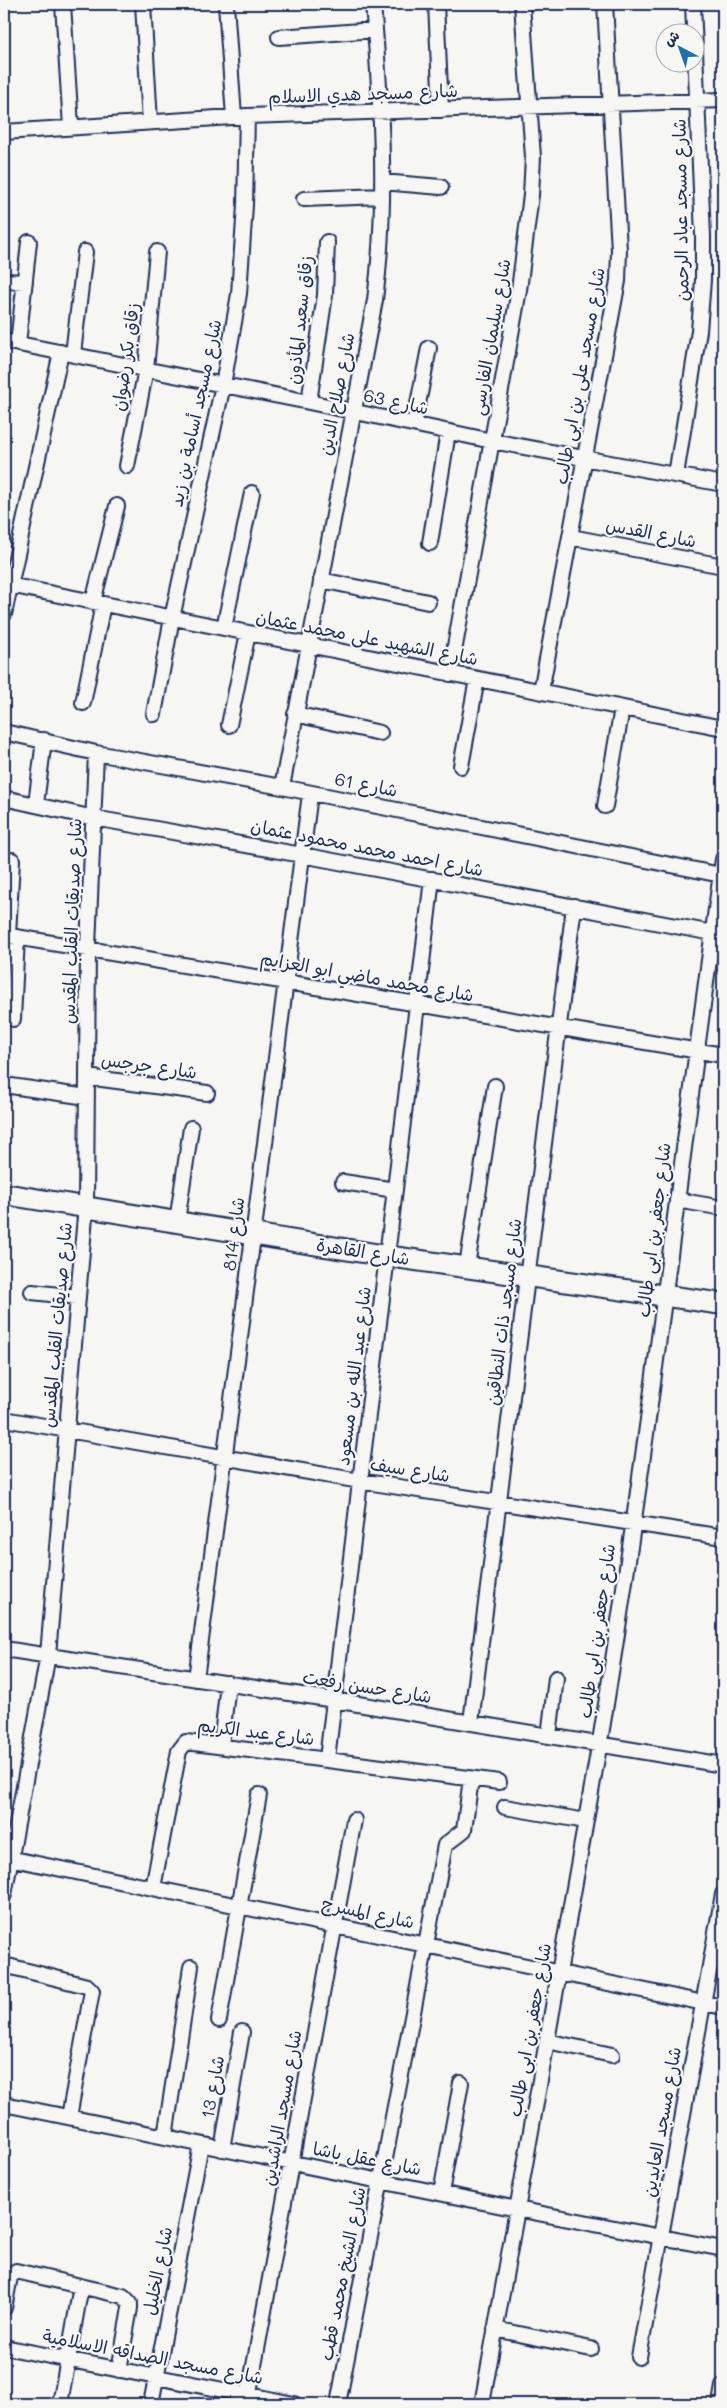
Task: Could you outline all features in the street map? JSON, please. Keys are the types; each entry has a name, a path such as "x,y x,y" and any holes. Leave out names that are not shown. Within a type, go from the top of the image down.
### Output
{"street":[{"path":"63,4 71,128"},
{"path":"143,4 150,122"},
{"name":"شارع مسجد أسامة بن زيد","path":"154,714 172,618 223,384 239,294 245,205 240,116 226,4"},
{"name":"شارع صلاح الدين","path":"282,787 352,412 375,300 381,252 381,111 373,4"},
{"path":"436,4 441,110"},
{"name":"شارع سليمان الفارسى","path":"450,674 519,290 527,232 533,157 522,4"},
{"name":"شارع مسجد على بن ابى طالب","path":"541,692 618,281 619,250 605,4"},
{"name":"شارع مسجد عباد الرحمن","path":"676,475 699,331 703,280 693,4"},
{"path":"279,37 375,30"},
{"name":"شارع مسجد هدي الاسلام","path":"4,132 240,116 530,108 723,100"},
{"path":"382,182 441,187"},
{"path":"304,199 382,196"},
{"path":"18,344 29,242"},
{"name":"زقاق سعيد المأذون","path":"309,402 325,295 328,242"},
{"path":"4,614 6,585 67,353 85,252"},
{"name":"زقاق بكر رضوان","path":"127,466 146,369 157,252"},
{"path":"4,281 25,282"},
{"name":"شارع 63","path":"4,341 223,384 492,441 723,484"},
{"path":"414,424 429,348"},
{"path":"430,543 448,432"},
{"path":"224,628 252,493"},
{"path":"83,703 98,603 117,506"},
{"name":"شارع القدس","path":"571,538 723,566"},
{"path":"321,580 428,602"},
{"name":"شارع الشهيد على محمد عثمان","path":"6,585 723,728"},
{"path":"229,725 248,633"},
{"path":"461,766 477,679"},
{"path":"605,806 622,708"},
{"path":"295,714 380,733"},
{"name":"شارع 61","path":"4,732 96,753 282,787 721,874"},
{"path":"36,804 44,740"},
{"name":"شارع صديقات القلب المقدس","path":"4,1895 7,1858 48,1655 86,1206 88,947 96,753"},
{"name":"شارع 814","path":"196,1678 310,794"},
{"name":"شارع احمد محمد محمود عثمان","path":"4,798 94,818 432,879 718,934"},
{"name":"شارع جعفر بن ابى طالب","path":"482,2404 599,1744 665,1296 696,1050 718,934 723,859"},
{"path":"12,860 10,936 12,1019"},
{"name":"شارع عبد الله بن مسعود","path":"327,1759 432,879"},
{"name":"شارع مسجد ذات النطاقين","path":"471,1722 574,906"},
{"name":"شارع محمد ماضي ابو العزايم","path":"10,936 88,947 286,983 723,1055"},
{"name":"شارع جرجس","path":"87,1077 207,1093"},
{"path":"4,1086 86,1098"},
{"path":"467,1266 495,1086"},
{"path":"176,1221 191,1128"},
{"path":"343,1182 395,1190"},
{"name":"شارع القاهرة","path":"4,1194 387,1256 723,1304"},
{"path":"677,1200 723,1208"},
{"path":"32,1292 78,1297"},
{"name":"شارع سيف","path":"4,1419 360,1481 723,1537"},
{"name":"شارع حسن رفعت","path":"4,1649 471,1722 723,1765"},
{"path":"549,1736 556,1678"},
{"path":"221,1746 228,1683"},
{"name":"شارع عبد الكريم","path":"153,1888 182,1745 191,1741 500,1782"},
{"path":"425,1944 445,1845 464,1830 471,1779"},
{"path":"219,2020 259,1795"},
{"path":"505,1807 586,1821"},
{"name":"شارع مسجد الراشدين","path":"248,2400 354,1820"},
{"name":"شارع المسرح","path":"7,1858 334,1924 559,1974 723,2007"},
{"name":"شارع مسجد العابدين","path":"640,2357 660,2236 723,1894"},
{"name":"شارع الشيخ محمد قطب","path":"338,2404 425,1944"},
{"path":"4,1965 87,1986 92,1991 69,2117"},
{"path":"165,2137 191,1967"},
{"name":"شارع 13","path":"222,2149 242,2032"},
{"path":"547,2041 612,2055"},
{"path":"441,2194 461,2083"},
{"name":"شارع عقل باشا","path":"4,2104 441,2194 723,2248"},
{"name":"شارع الخليل","path":"151,2404 201,2144"},
{"path":"4,2308 10,2278 16,2272 123,2296 130,2303 119,2370"},
{"path":"60,2404 81,2286"},
{"path":"495,2329 590,2349"},
{"name":"شارع مسجد الصداقه الاسلامية","path":"4,2346 156,2377 248,2400 294,2404"},
{"path":"720,2404 723,2386"}]}
